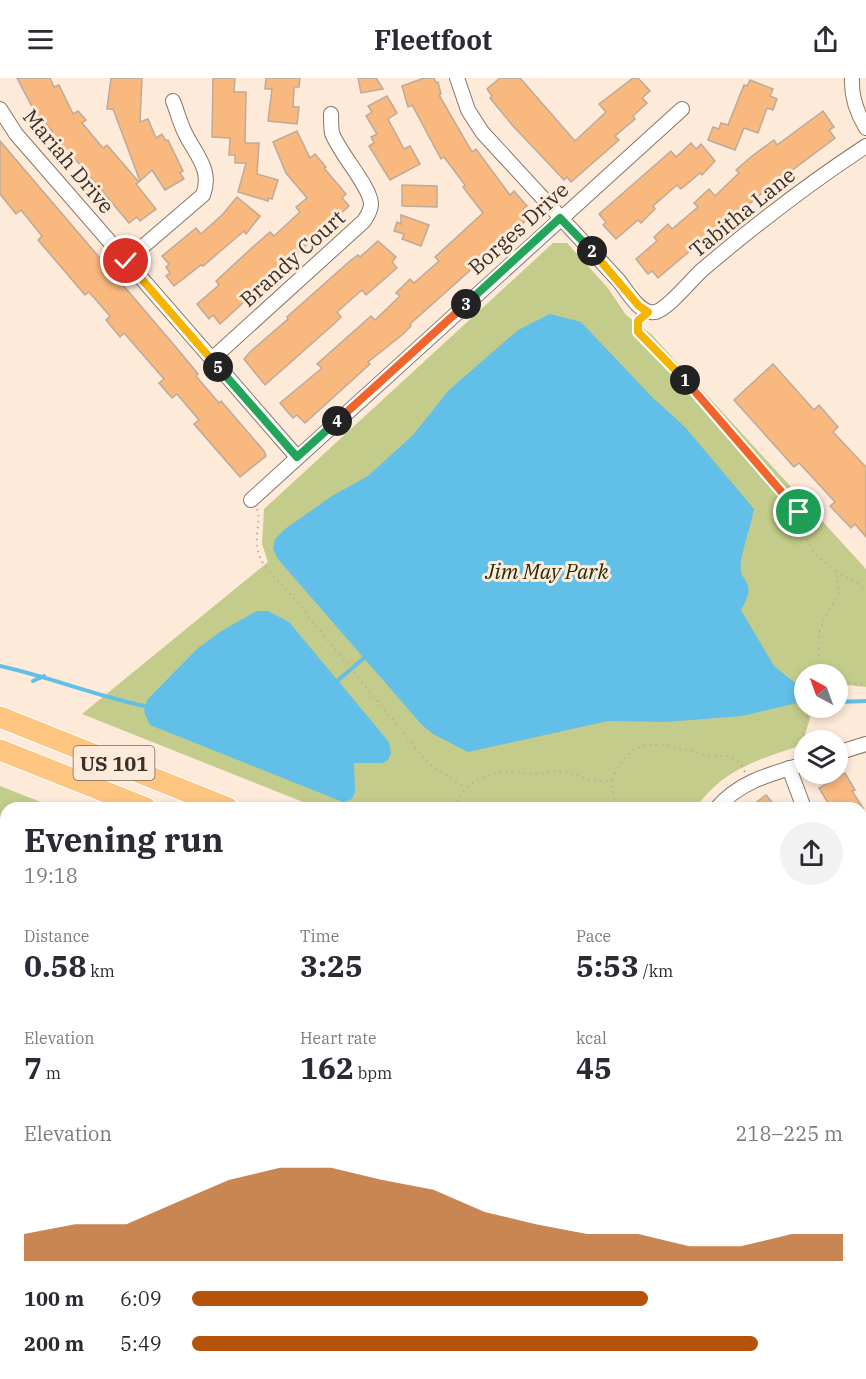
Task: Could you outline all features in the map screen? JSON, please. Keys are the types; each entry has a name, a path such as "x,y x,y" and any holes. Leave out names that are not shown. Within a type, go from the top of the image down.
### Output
{"highway":[{"name":"US 101","path":"0,717 213,802"},
{"name":"US 101","path":"0,750 131,802"}],"street":[{"path":"457,78 468,110 482,132 620,280 639,306 648,312"},
{"path":"852,78 851,90 866,128"},
{"path":"126,261 203,195 206,186 207,173 185,133 173,101"},
{"name":"Mariah Drive","path":"0,109 16,134 297,457"},
{"name":"Borges Drive","path":"251,500 682,109"},
{"name":"Brandy Court","path":"212,359 364,221 370,212 369,195 342,153 332,131 331,114"},
{"name":"Tabitha Lane","path":"648,312 656,312 666,306 687,283 757,224 866,146"},
{"path":"848,750 866,744"},
{"path":"723,802 750,781 794,767"},
{"path":"789,768 802,802"}],"path":[{"path":"648,312 638,321 638,332 688,383 799,512 809,544 815,554 836,572 859,584 866,591"},
{"path":"251,500 260,516 257,545 259,559 265,568 281,583 428,763 465,788"},
{"path":"820,664 820,629 825,615 839,593 836,572"},
{"path":"848,683 866,685"},
{"path":"789,768 801,745 806,718"},
{"path":"615,802 611,780 629,753 638,748 672,745 702,754 730,757 740,763 750,781"},
{"path":"459,802 465,788 474,781 509,772 534,774 561,771 590,781 611,780"}],"green space":[{"name":"Jim May Park","path":"553,243 567,243 607,287 626,315 651,334 866,569 866,687 848,685 848,664 794,664 794,718 810,718 806,730 794,730 794,748 771,755 729,775 701,802 303,802 82,714 268,562 262,544 264,509"},
{"path":"0,786 41,802 0,802"}],"water":[{"path":"550,314 581,322 651,396 685,427 754,509 741,561 742,575 748,592 741,610 774,666 794,682 794,704 742,716 665,722 608,721 468,752 433,734 422,725 277,558 273,548 275,539 285,529 332,496 368,476 413,435 449,390 518,330"},
{"path":"257,611 268,611 289,622 389,742 391,753 388,760 382,763 354,763 355,792 352,799 343,802 150,725 144,712 147,700 198,648 223,630"}],"building":[{"path":"17,78 50,78 54,87 59,85 73,114 78,111 86,120 82,123 103,148 107,145 139,182 136,184 156,209 140,221 137,217 129,223 75,159 73,160 40,117 38,118"},
{"path":"111,78 142,78 140,122 148,119 156,138 162,134 166,141 168,140 183,171 180,173 184,179 165,190 152,170 140,181 113,109 107,109"},
{"path":"213,78 235,78 234,92 246,92 245,143 259,143 257,174 278,180 272,199 268,198 268,201 238,192 246,163 235,163 235,155 229,155 230,138 212,137"},
{"path":"266,78 300,78 299,87 294,87 293,107 299,107 297,124 268,121 272,89 265,89"},
{"path":"358,78 376,78 383,89 361,93"},
{"path":"424,78 434,78 436,83 438,82 441,94 439,95 472,152 476,149 510,195 514,191 527,206 523,209 530,217 410,324 411,326 402,335 368,362 370,364 305,423 297,415 293,418 280,403 322,368 317,364 371,316 375,320 400,296 396,293 410,279 414,283 439,261 435,257 483,213 444,157 441,159 412,105 408,107 402,86"},
{"path":"500,78 520,78 575,141 606,112 599,104 633,78 638,78 650,91 642,98 647,103 633,116 635,119 615,136 619,140 571,182 567,177 564,180 490,98 492,96 487,89"},
{"path":"750,80 773,89 770,96 777,99 773,110 767,108 758,133 744,128 735,150 708,140 713,127 719,129 721,123 728,125 744,85 747,86"},
{"path":"387,96 397,113 388,119 404,149 410,146 420,164 390,180 369,146 374,143 371,137 377,134 366,116 372,112 368,106"},
{"path":"823,111 834,127 829,130 835,138 782,176 741,211 739,209 658,278 652,271 648,274 636,259 657,241 654,237 668,224 672,229 698,207 694,203 709,189 715,196 739,173 736,170 752,156 774,140 777,145"},
{"path":"297,131 310,158 315,154 326,167 324,168 346,194 342,198 349,206 220,324 213,315 209,319 197,304 219,285 216,281 255,245 270,232 274,236 300,212 296,207 307,198 286,173 273,142"},
{"path":"0,141 180,352 198,374 196,376 264,451 266,456 240,477 194,424 199,420 177,394 172,398 159,383 164,379 124,333 120,337 106,320 110,316 89,292 85,295 38,240 42,236 21,210 16,214 0,194"},
{"path":"691,143 696,149 701,144 715,161 702,175 700,173 681,189 677,185 653,206 655,209 641,223 638,220 616,239 603,225 606,222 599,214 671,151 676,157"},
{"path":"402,185 437,186 437,207 402,206"},
{"path":"237,197 260,216 246,234 244,231 203,266 201,265 174,286 166,276 170,273 166,267 169,264 162,256 196,228 201,234 223,214"},
{"path":"401,215 429,225 421,246 402,239 404,234 394,231 397,222 401,224"},
{"path":"378,241 396,257 392,262 397,268 366,295 362,290 337,312 341,317 265,385 244,359 351,260 358,255 360,257"},
{"path":"773,364 814,410 819,405 838,427 833,432 866,467 866,537 855,524 851,528 830,506 835,502 814,479 799,463 794,467 734,400"},
{"path":"848,778 855,790 852,791 859,802 827,802 819,788 826,784 848,784"},
{"path":"766,795 772,802 757,802"}],"waterway":[{"path":"337,681 364,658"},
{"path":"0,666 145,706"},
{"path":"33,681 44,676"},
{"path":"848,702 866,701"}],"route":[{"path":"126,261 297,457 560,218 620,280 639,306 648,312 638,321 638,332 688,383 799,512"}]}
